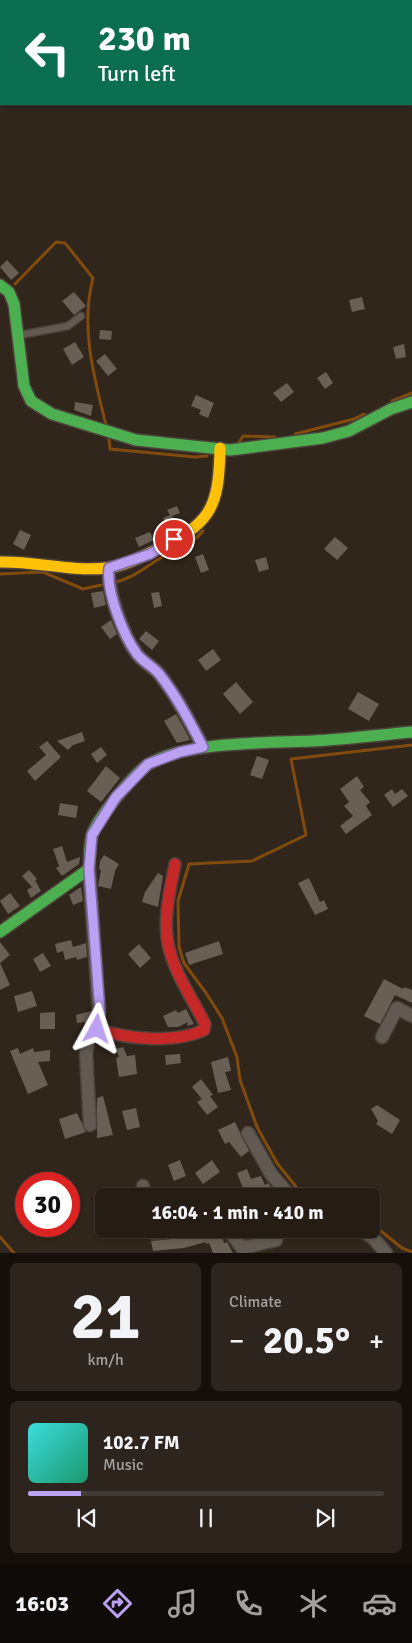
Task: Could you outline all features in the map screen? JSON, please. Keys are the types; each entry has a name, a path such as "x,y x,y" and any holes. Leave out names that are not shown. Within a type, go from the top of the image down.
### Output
{"street":[{"path":"0,285 8,288 12,296 25,388 30,400 52,414 136,440 225,449 322,438 349,431 391,409 412,402"},
{"path":"0,562 19,561 108,573 150,554 205,519 217,490 225,449"},
{"path":"108,573 114,605 137,655 158,672 183,708 203,747"},
{"path":"90,1124 86,1053 90,1037 97,1029 100,1012 89,869 92,835 116,797 148,764 180,752 203,747 412,732"},
{"path":"97,1029 119,1036 144,1038 192,1036 204,1030 205,1024 170,954 166,934 170,891 175,864"},
{"path":"0,932 89,869"},
{"path":"382,1037 396,1008 412,1016"},
{"path":"248,1133 271,1174 283,1188"},
{"path":"235,1238 242,1248 276,1240 276,1238"},
{"path":"373,1238 386,1253"}],"lane":[{"path":"19,335 68,326 81,316"}],"building":[{"path":"7,260 19,273 11,280 0,267"},
{"path":"74,292 86,306 74,315 62,301"},
{"path":"362,297 365,309 352,312 349,300"},
{"path":"100,330 112,331 111,340 99,339"},
{"path":"75,342 84,357 72,365 63,349"},
{"path":"404,344 406,357 396,359 393,347"},
{"path":"105,354 117,369 108,376 96,361"},
{"path":"326,372 333,383 325,389 317,378"},
{"path":"287,383 294,392 281,402 273,393"},
{"path":"196,395 214,403 208,418 199,414 201,410 191,406"},
{"path":"75,402 93,405 91,416 74,410"},
{"path":"177,506 180,513 172,516 175,522 167,525 163,518 170,515 167,510"},
{"path":"20,530 31,535 24,550 13,544"},
{"path":"150,532 154,540 139,547 135,538"},
{"path":"335,537 348,548 337,560 324,549"},
{"path":"203,554 209,570 201,573 195,557"},
{"path":"266,557 269,569 259,572 255,560"},
{"path":"103,591 106,605 94,608 91,593"},
{"path":"159,592 162,606 154,608 151,593"},
{"path":"111,620 117,634 110,639 101,627"},
{"path":"146,631 159,641 152,650 139,639"},
{"path":"213,649 221,660 206,671 198,660"},
{"path":"236,682 253,702 240,714 223,694"},
{"path":"358,692 379,704 369,721 348,709"},
{"path":"176,714 190,740 177,743 164,721"},
{"path":"82,732 85,741 73,745 68,750 57,741"},
{"path":"47,741 61,757 35,781 27,771 46,755 39,747"},
{"path":"101,747 107,755 97,763 91,754"},
{"path":"257,756 269,760 262,779 250,775"},
{"path":"106,766 120,778 101,802 87,791"},
{"path":"357,776 364,787 360,790 370,802 366,806 372,815 346,834 340,826 353,816 344,806 349,802 340,789"},
{"path":"392,789 395,794 402,789 408,796 393,807 384,795"},
{"path":"60,803 78,806 76,818 58,815"},
{"path":"62,846 67,862 80,857 79,864 62,876 56,868 59,866 53,849"},
{"path":"104,855 119,864 115,871 111,889 98,886 101,870 99,869 100,861"},
{"path":"29,870 37,879 35,880 41,891 31,898 27,890 32,887 22,876"},
{"path":"158,873 163,876 158,907 142,902 145,892"},
{"path":"309,878 320,902 324,900 328,909 315,915 298,883"},
{"path":"81,887 83,901 73,905 69,895"},
{"path":"10,893 20,906 8,914 0,901"},
{"path":"71,940 73,947 86,943 87,957 77,960 76,957 65,960 63,951 57,953 55,944"},
{"path":"219,941 223,954 189,965 185,953"},
{"path":"0,942 10,955 0,963"},
{"path":"139,944 151,958 140,968 128,954"},
{"path":"43,953 51,966 40,972 33,959"},
{"path":"0,963 10,985 0,990"},
{"path":"384,979 403,989 404,987 412,990 412,1003 395,995 380,1024 364,1016"},
{"path":"32,991 37,1006 18,1012 14,996"},
{"path":"186,1009 194,1024 187,1026 188,1022 178,1027 168,1027 163,1016 176,1010 178,1013"},
{"path":"91,1011 89,1024 85,1022 77,1023 76,1015"},
{"path":"55,1012 55,1029 40,1029 40,1013"},
{"path":"123,1047 127,1056 135,1055 137,1074 119,1077 116,1058 119,1057 116,1049"},
{"path":"18,1048 20,1054 33,1048 34,1052 50,1050 50,1061 38,1062 48,1085 28,1094 10,1051"},
{"path":"180,1054 181,1063 166,1065 165,1055"},
{"path":"228,1057 231,1071 225,1072 231,1090 218,1093 211,1062"},
{"path":"201,1079 213,1095 210,1096 218,1107 207,1115 197,1102 202,1099 192,1087"},
{"path":"103,1096 113,1135 97,1138 97,1098"},
{"path":"377,1105 400,1120 392,1134 376,1124 378,1121 371,1109"},
{"path":"136,1108 140,1127 127,1130 122,1111"},
{"path":"77,1113 86,1132 65,1139 59,1119"},
{"path":"235,1122 249,1151 241,1157 229,1142 225,1144 218,1130"},
{"path":"180,1160 186,1176 174,1181 168,1165"},
{"path":"212,1160 220,1172 203,1184 195,1173"},
{"path":"247,1169 251,1179 261,1176 265,1185 268,1183 272,1188 243,1188 237,1173"},
{"path":"180,1238 223,1238 224,1243 227,1242 233,1253 213,1253 209,1243 206,1244 206,1242 184,1248 153,1251 151,1241"}],"waterway":[{"path":"15,284 56,242 65,243 93,278 89,296 88,333 93,370 106,425"},
{"path":"392,401 412,393"},
{"path":"295,434 354,419 364,414"},
{"path":"238,444 243,436 275,437"},
{"path":"109,439 110,449 195,457 207,456"},
{"path":"112,583 133,575 190,543 203,531"},
{"path":"0,574 43,572 83,589 106,584"},
{"path":"297,1188 277,1163 257,1127 240,1080 237,1057 222,1018 184,963 179,947 178,901 189,864 252,861 306,835 291,759 412,745"},
{"path":"380,1230 402,1248 412,1252"},
{"path":"0,1237 14,1253"}],"traffic: fast":[{"path":"0,285 9,292 14,304 24,386 31,401 52,414 136,440 230,450 323,438 349,431 391,409 412,402"},
{"path":"0,932 89,869 90,843 101,818 135,776 149,764 165,756 206,747 325,740 412,732"}],"traffic: slow":[{"path":"0,562 94,569 119,565 154,551 188,532 208,513 217,486 220,448"}],"traffic: jam":[{"path":"97,1029 122,1035 151,1038 179,1037 204,1030 205,1024 174,965 168,944 166,924 175,864"}],"route":[{"path":"97,1029 100,1012 89,869 92,835 116,797 148,764 180,752 203,747 183,708 158,672 137,655 114,605 108,577 109,568 150,554 174,539"}]}
